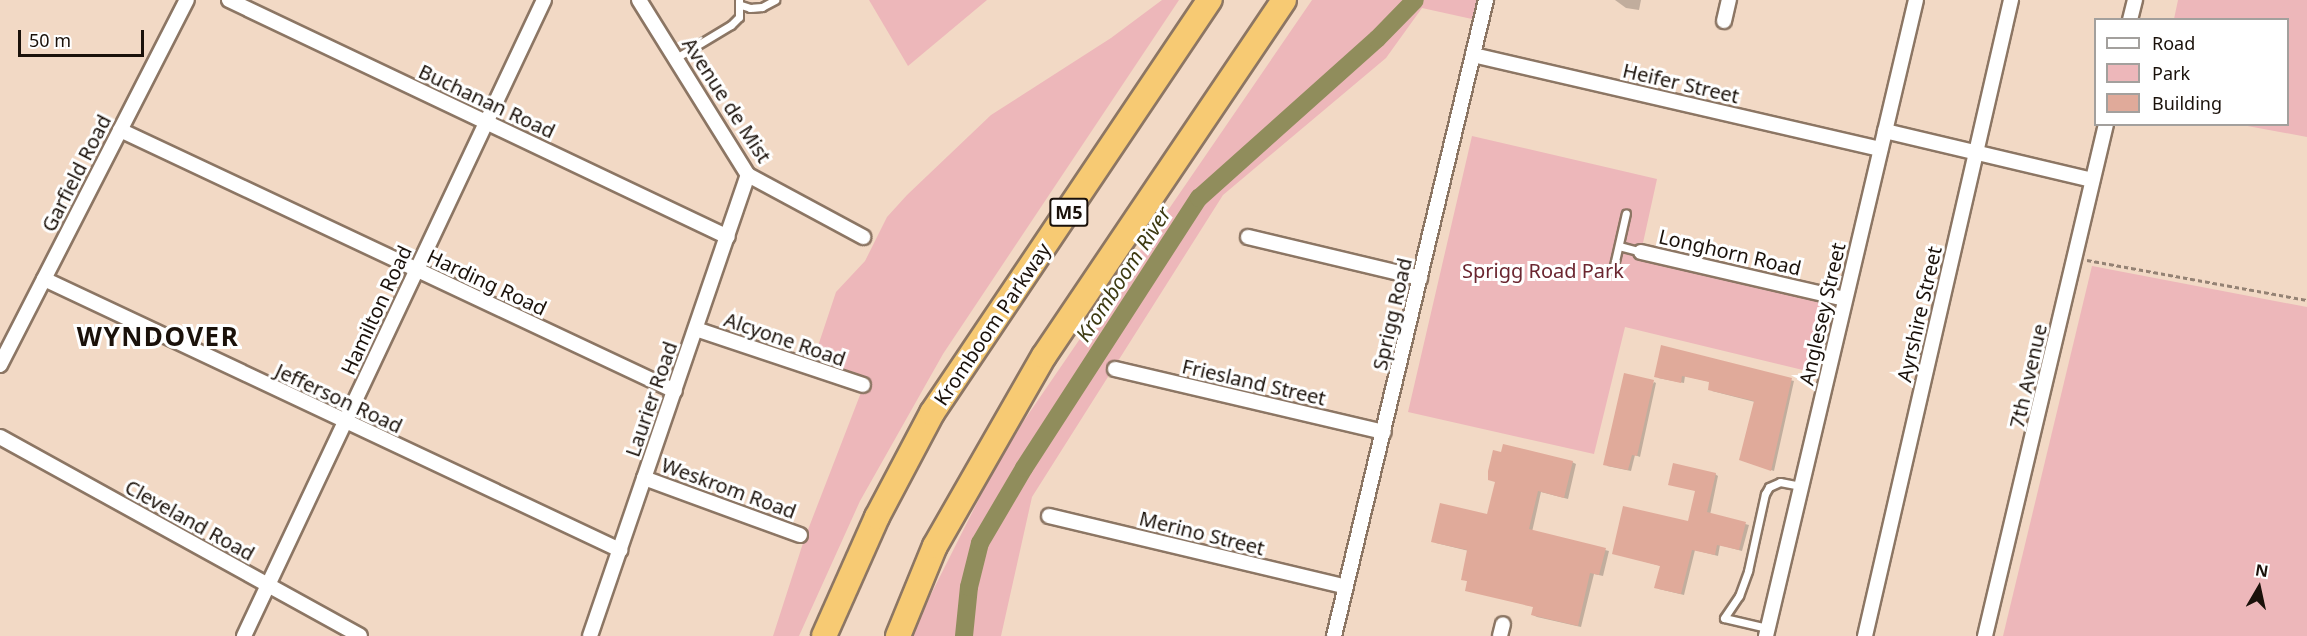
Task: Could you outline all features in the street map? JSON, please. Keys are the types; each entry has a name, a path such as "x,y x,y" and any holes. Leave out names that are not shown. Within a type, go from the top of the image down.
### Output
{"highway":[{"name":"Kromboom Parkway","path":"824,636 877,517 932,413 1210,0"},
{"path":"898,636 935,546 1044,356 1284,0"}],"street":[{"name":"Garfield Road","path":"0,364 187,0"},
{"name":"Buchanan Road","path":"229,0 728,237"},
{"name":"Hamilton Road","path":"244,636 544,0"},
{"name":"Avenue de Mist","path":"639,0 748,175 863,237"},
{"name":"Sprigg Road","path":"1334,636 1486,0"},
{"path":"1724,21 1729,0"},
{"name":"Anglesey Street","path":"1766,632 1916,0"},
{"name":"Ayrshire Street","path":"1865,636 2011,0"},
{"path":"2130,18 2135,0"},
{"name":"Heifer Street","path":"1473,55 1880,149"},
{"name":"7th Avenue","path":"1985,636 2106,126"},
{"name":"Harding Road","path":"120,130 675,391"},
{"path":"1885,131 2092,180"},
{"name":"Laurier Road","path":"590,636 748,175"},
{"path":"1248,237 1420,278"},
{"name":"Longhorn Road","path":"1641,252 1845,299"},
{"name":"Jefferson Road","path":"44,279 345,423 620,550"},
{"name":"Alcyone Road","path":"696,329 862,385"},
{"name":"Friesland Street","path":"1115,369 1384,432"},
{"name":"Cleveland Road","path":"0,437 360,636"},
{"name":"Weskrom Road","path":"644,478 800,535"},
{"name":"Merino Street","path":"1050,516 1346,587"}],"lane":[{"path":"676,58 731,25 739,17 740,3 750,8 762,7 775,0"},
{"path":"1613,270 1626,213"},
{"path":"1619,246 1641,252"},
{"path":"1766,632 1724,618 1739,596 1748,571 1765,494 1769,487 1780,482 1801,486"}],"path":[{"path":"2076,258 2307,300"}],"green space":[{"path":"869,0 987,0 908,66"},
{"path":"1162,0 1179,0 943,354 860,501 799,636 773,636 804,540 867,377 814,358 836,292 865,261 887,217 991,115 1111,38"},
{"path":"1312,0 1486,0 1481,21 1422,8 1386,58 1223,195 1032,497 1001,636 910,636 990,477 1023,422"},
{"path":"2178,0 2307,0 2307,137 2247,126 2289,126 2289,18 2174,18"},
{"name":"Sprigg Road Park","path":"1472,136 1657,179 1641,252 1824,294 1807,371 1625,327 1594,454 1408,412"},
{"path":"2092,266 2307,307 2307,636 2003,636"}],"building":[{"path":"1661,345 1792,378 1771,471 1739,460 1754,401 1708,390 1709,382 1682,376 1681,383 1654,377"},
{"path":"1624,373 1654,380 1637,456 1632,455 1628,470 1603,465"},
{"path":"1503,444 1573,461 1564,498 1538,491 1529,529 1606,548 1599,575 1590,573 1578,626 1531,615 1533,607 1465,591 1467,581 1461,580 1467,550 1431,542 1440,503 1487,514 1495,482 1488,480 1488,471 1493,450 1501,452"},
{"path":"1673,463 1716,473 1707,512 1746,522 1739,550 1717,545 1715,555 1692,550 1681,594 1654,588 1660,566 1612,554 1623,506 1688,521 1695,491 1668,485"}],"waterway":[{"name":"Kromboom River","path":"964,636 969,587 980,543 1024,468 1199,198 1377,39 1415,0"}],"district":[{"name":"WYNDOVER","path":"158,337"}]}
